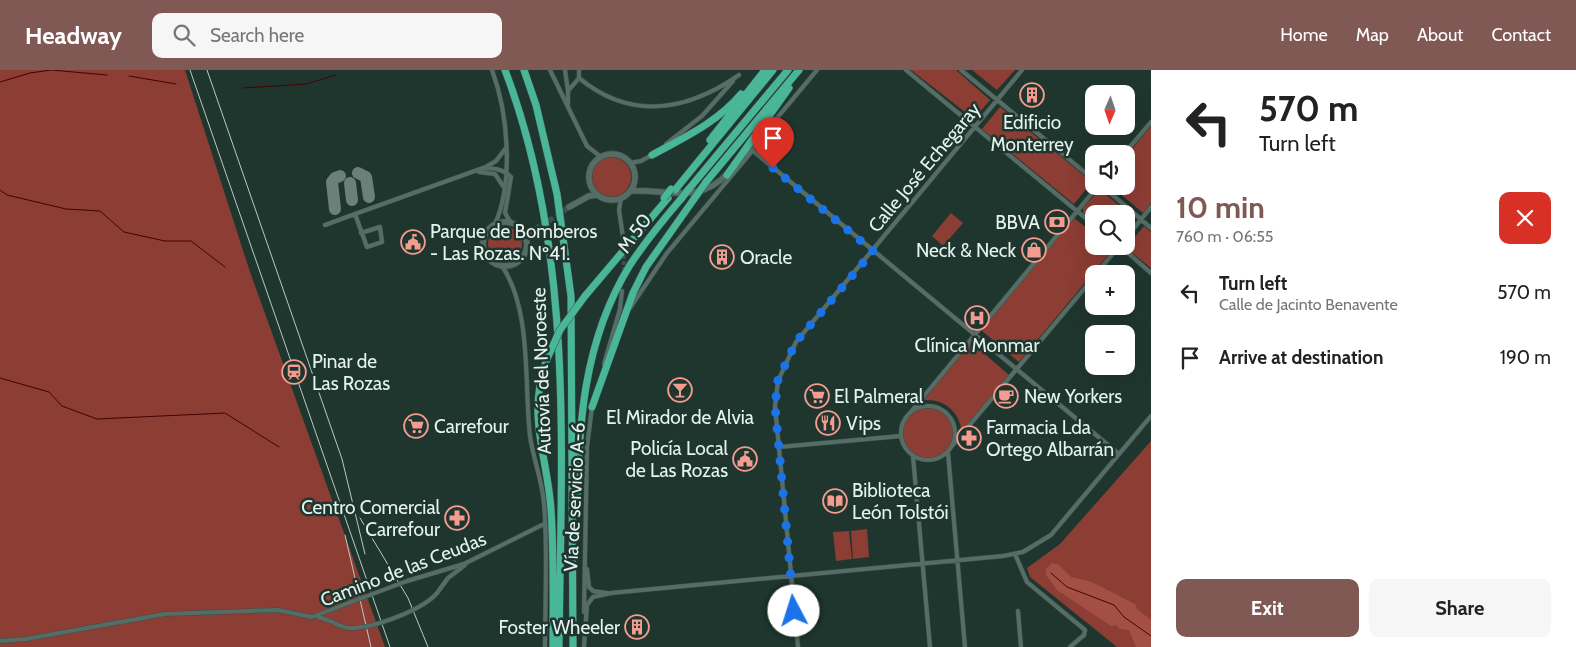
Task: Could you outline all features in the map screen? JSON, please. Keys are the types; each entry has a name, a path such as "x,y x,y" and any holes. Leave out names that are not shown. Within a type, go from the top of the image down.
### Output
{"highway":[{"name":"Autovía del Noroeste","path":"505,70 535,174 547,234 556,306 562,416 559,647"},
{"name":"Autovía del Noroeste","path":"524,70 550,157 568,268 572,358 573,647"},
{"path":"652,155 724,112 760,70"},
{"path":"553,647 551,509 537,422 540,382 546,361 560,330 585,296 666,198 765,70"},
{"path":"673,189 773,70"},
{"name":"M 50","path":"572,573 576,561 578,451 586,377 594,346 608,307 631,264 688,190 788,70"},
{"path":"726,175 800,70"},
{"path":"592,407 624,318 646,268 706,182 800,70"}],"street":[{"path":"492,70 502,102 507,146 502,201 495,224 485,234 483,248 490,260 502,266 514,264 522,257 526,240 538,228 522,231"},
{"path":"550,70 587,146 601,157"},
{"path":"565,70 568,106"},
{"path":"568,91 579,78 579,70"},
{"path":"630,163 641,161 652,155 702,116 743,70"},
{"path":"624,318 662,260 817,70"},
{"path":"906,70 1085,218"},
{"path":"961,70 1085,173"},
{"name":"Calle José Echegaray","path":"798,647 778,447 776,396 778,380 800,337 1022,70"},
{"path":"579,78 589,86 616,100 646,106 676,106 704,97 739,75"},
{"path":"1132,145 1151,122"},
{"path":"630,192 635,179 634,170 630,163 616,155 601,157 595,160 589,172 590,185 597,195 608,200 621,198 630,192 697,192 712,188 768,129"},
{"path":"325,225 399,200 415,191 474,172 496,161 507,146"},
{"path":"752,150 1119,454"},
{"path":"483,168 505,172 512,180 505,213 510,223 522,231 526,240"},
{"path":"474,172 495,174 504,188"},
{"path":"569,207 579,200 590,185"},
{"path":"579,200 597,195"},
{"path":"1085,288 948,452 930,461 913,456 904,447 901,436 904,421 1090,195"},
{"path":"1113,195 1151,228"},
{"path":"621,198 620,210 623,238"},
{"path":"1135,227 1151,208"},
{"path":"355,214 367,247 382,242 380,227 362,233"},
{"path":"495,224 510,223"},
{"path":"1104,265 1112,255"},
{"path":"1130,255 1151,273"},
{"name":"Vía de servicio A-6","path":"502,266 511,280 520,319 530,437 544,501 546,647"},
{"name":"Vía de servicio A-6","path":"584,647 586,447 596,389 620,309 622,292"},
{"path":"910,413 928,406 946,412 951,418 956,432 952,446"},
{"path":"584,647 587,605 593,597 612,593 1016,554 1037,545 1051,535 1151,416"},
{"path":"778,447 901,436"},
{"path":"948,452 965,647"},
{"path":"913,456 930,647"},
{"path":"585,513 589,587 593,591 612,593"},
{"name":"Camino de las Ceudas","path":"0,641 26,639 165,614 278,610 308,618 316,617 407,581 468,562 544,524"},
{"path":"1016,554 1027,582 1085,630 1084,635 1072,647"},
{"path":"316,617 350,628 372,624 422,605 433,598 448,578 468,562"},
{"path":"1018,611 1021,647"}],"shaded area":[{"path":"0,70 185,70 249,269 385,647 0,647"},
{"path":"911,70 956,70 990,100 974,119"},
{"path":"972,70 1015,70 997,90"},
{"path":"1000,107 1085,176 1085,191 1074,204 982,129"},
{"path":"1151,126 1151,203 1143,213 1122,195 1135,195 1135,145"},
{"path":"611,157 625,163 631,177 625,191 611,197 597,191 591,177 597,163"},
{"path":"1095,195 1106,195 1119,205 1085,205"},
{"path":"951,213 963,223 943,246 932,236"},
{"path":"1074,218 1085,227 1085,255 1108,255 1100,265 1085,265 1085,283 1019,362 981,330"},
{"path":"1144,226 1151,232 1151,268 1135,255 1135,237"},
{"path":"505,227 512,228 517,232 521,237 521,251 517,256 512,260 505,261 498,260 493,256 489,251 488,244 489,237 493,232 498,228"},
{"path":"971,342 1009,375 962,431 954,412 944,404 924,400"},
{"path":"928,408 937,410 948,419 953,433 951,442 942,453 928,458 919,456 908,447 903,433 905,424 914,413"},
{"path":"1151,441 1151,647 1117,647 1030,577 1027,568 1060,544"},
{"path":"867,529 869,557 853,559 851,531"},
{"path":"849,531 852,559 836,561 833,532"},
{"path":"1052,563 1059,565 1071,577 1092,582 1135,604 1137,609 1151,620 1151,647 1136,647 1129,630 1120,629 1116,625 1111,626 1057,590 1046,575 1046,569"}],"waterway":[{"path":"0,82 30,73 51,70 107,75"},
{"path":"243,88 306,84 336,75"},
{"path":"129,76 176,84"},
{"path":"0,190 7,195 66,209 100,211 124,232 165,241 191,241 225,267"},
{"path":"0,378 49,392 62,406 97,419 225,413 279,447"},
{"path":"1051,573 1067,587 1114,605 1124,617 1151,636"}],"taxiway":[{"path":"358,173 366,177 369,197"},
{"path":"335,209 332,182 340,176"},
{"path":"350,183 352,200"}],"tunnel":[{"path":"542,226 569,207"},
{"path":"623,237 624,272"}],"railway":[{"path":"190,70 390,647"},
{"path":"207,70 342,459 365,554"},
{"path":"360,518 408,598 428,647"},
{"path":"345,535 371,647"}],"place":[{"name":"Edificio Monterrey","path":"1032,95"},
{"name":"BBVA","path":"1057,222"},
{"name":"Parque de Bomberos - Las Rozas. Nº41.","path":"413,242"},
{"name":"Neck & Neck","path":"1034,250"},
{"name":"Oracle","path":"722,257"},
{"name":"Clínica Monmar","path":"977,318"},
{"name":"Pinar de Las Rozas","path":"294,372"},
{"name":"El Mirador de Alvia","path":"680,390"},
{"name":"El Palmeral","path":"817,396"},
{"name":"New Yorkers","path":"1006,396"},
{"name":"Vips","path":"828,423"},
{"name":"Carrefour","path":"416,426"},
{"name":"Farmacia Lda Ortego Albarrán","path":"969,438"},
{"name":"Policía Local de Las Rozas","path":"745,459"},
{"name":"Biblioteca León Tolstói","path":"835,501"},
{"name":"Centro Comercial Carrefour","path":"457,518"},
{"name":"Foster Wheeler","path":"637,627"}],"route":[{"path":"773,168 873,251 796,342 777,385 775,406 778,447 794,611"}]}
